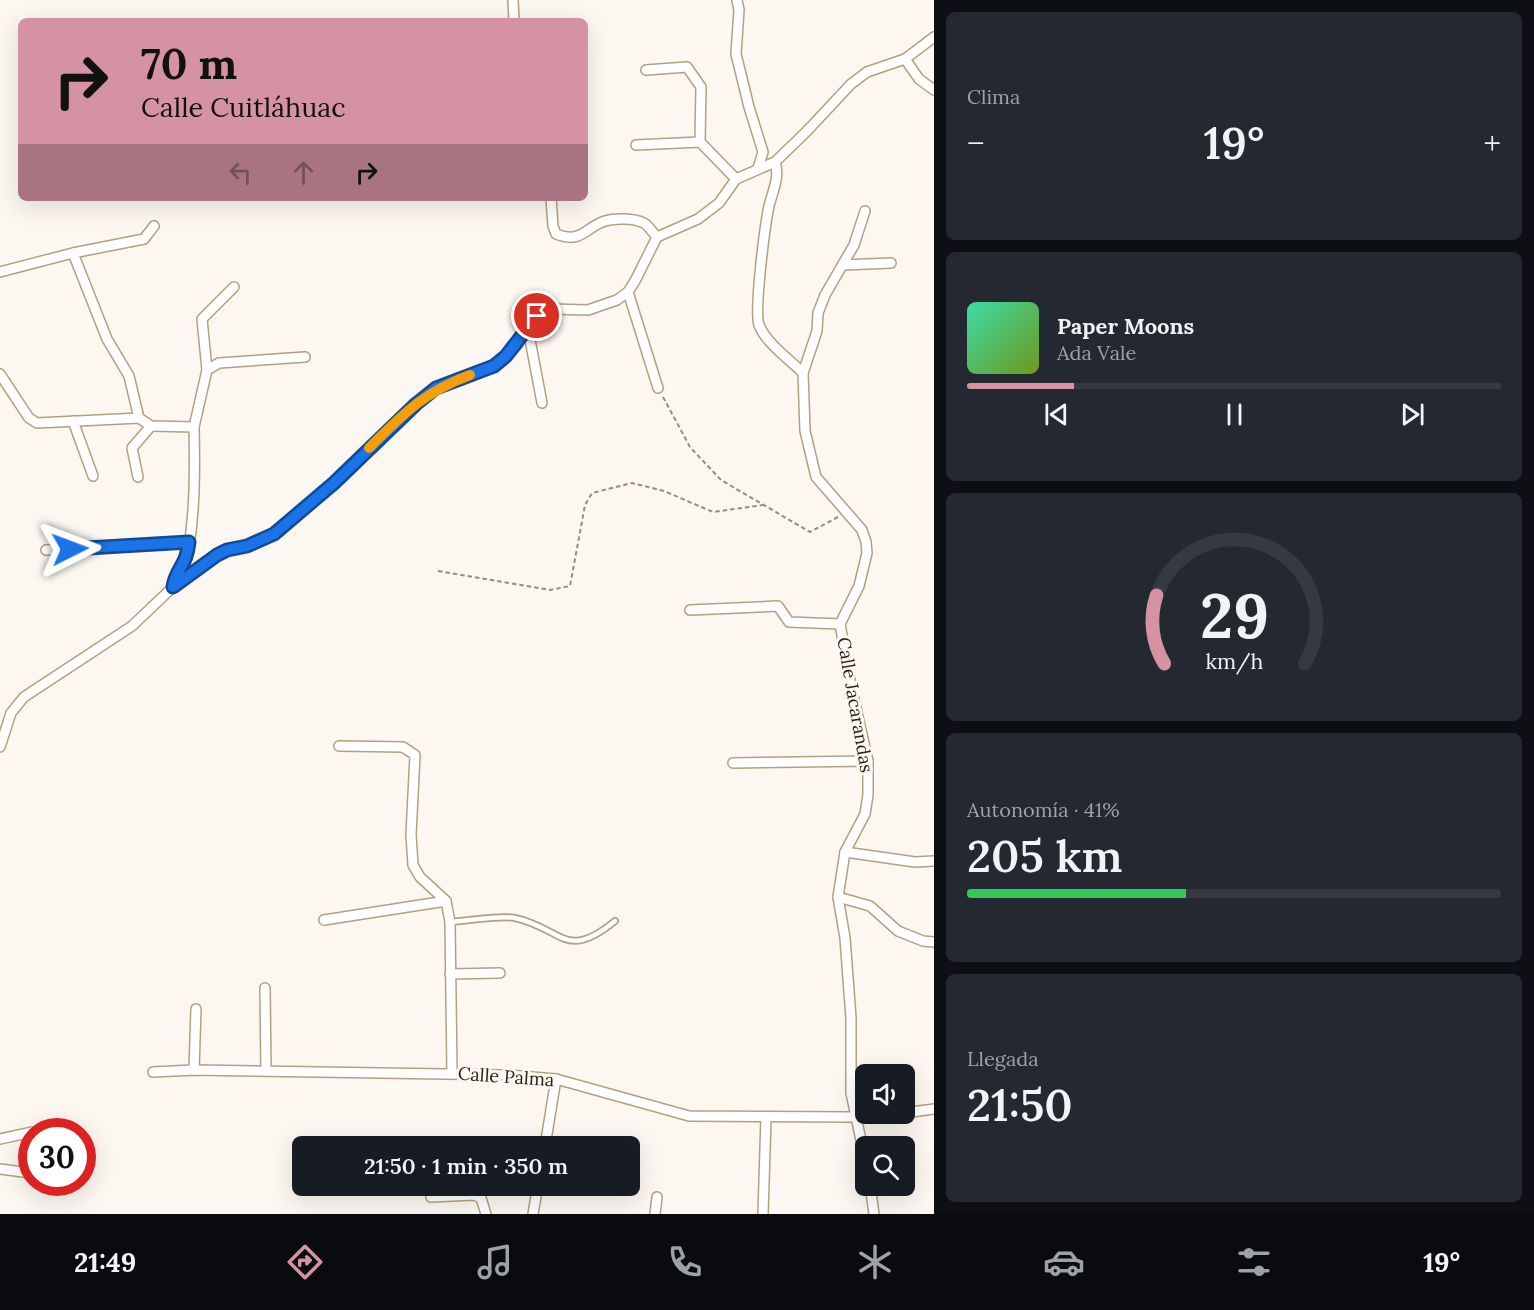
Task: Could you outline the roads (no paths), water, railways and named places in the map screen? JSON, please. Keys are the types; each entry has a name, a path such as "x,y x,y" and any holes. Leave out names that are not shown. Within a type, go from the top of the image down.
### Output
{"street":[{"path":"513,0 514,18"},
{"path":"736,0 738,10 736,54 748,107 763,152 758,168"},
{"path":"0,747 11,713 24,697 132,626 173,587 217,555 255,544 274,534 334,483 416,404 436,388 494,366 517,345 531,321 543,312 551,309 588,310 617,300 628,292 657,237 698,219 719,203 735,179 775,162 851,84 867,72 904,59 934,37"},
{"path":"904,59 919,79 934,90"},
{"path":"646,70 687,68 701,87 700,142 735,179"},
{"path":"636,144 700,142"},
{"path":"775,162 778,176 769,207 758,312 759,325 802,373 817,331 818,313 825,295 854,245 865,211"},
{"path":"551,201 553,226 556,234 567,238 588,232 604,221 626,219 645,223 657,237"},
{"path":"0,272 73,253 144,239 154,226"},
{"path":"73,253 106,339 129,376 139,418"},
{"path":"843,265 891,263"},
{"path":"173,587 174,580 188,556 193,519 194,427 207,370 202,320 234,287"},
{"path":"628,292 658,388"},
{"path":"528,329 542,403"},
{"path":"207,370 219,363 305,357"},
{"name":"Calle Jacarandas","path":"802,373 805,431 811,463 820,482 848,511 862,530 867,553 859,586 840,624 868,761 868,795 865,814 845,852 838,897 845,938 851,1018 851,1093 855,1117"},
{"path":"0,374 29,418 37,423 139,418 151,426 194,427"},
{"path":"73,421 93,476"},
{"path":"138,477 132,448 151,426"},
{"path":"46,550 189,542"},
{"path":"690,610 778,606 789,622 840,624"},
{"path":"339,746 403,747 411,750 415,755 411,835 412,865 420,877 446,901 450,922 452,1073"},
{"path":"733,763 868,761"},
{"path":"845,852 906,861 934,861"},
{"path":"838,897 870,906 898,931 923,941 934,942"},
{"path":"324,920 446,901"},
{"path":"450,974 500,973"},
{"path":"265,988 266,1071"},
{"path":"194,1070 196,1009"},
{"name":"Calle Palma","path":"153,1072 194,1070 382,1074 452,1073 556,1079 690,1116 855,1117"},
{"path":"547,1136 556,1079"},
{"name":"Calle Palma","path":"915,1111 934,1109"},
{"path":"763,1214 766,1118"},
{"path":"0,1139 18,1135"},
{"path":"0,1169 18,1171"},
{"path":"431,1197 474,1195 481,1198 486,1214"},
{"path":"533,1214 536,1196"},
{"path":"872,1196 874,1214"},
{"path":"655,1214 657,1197"}],"lane":[{"path":"450,922 514,918 568,941 581,942 598,936 615,921"}]}
